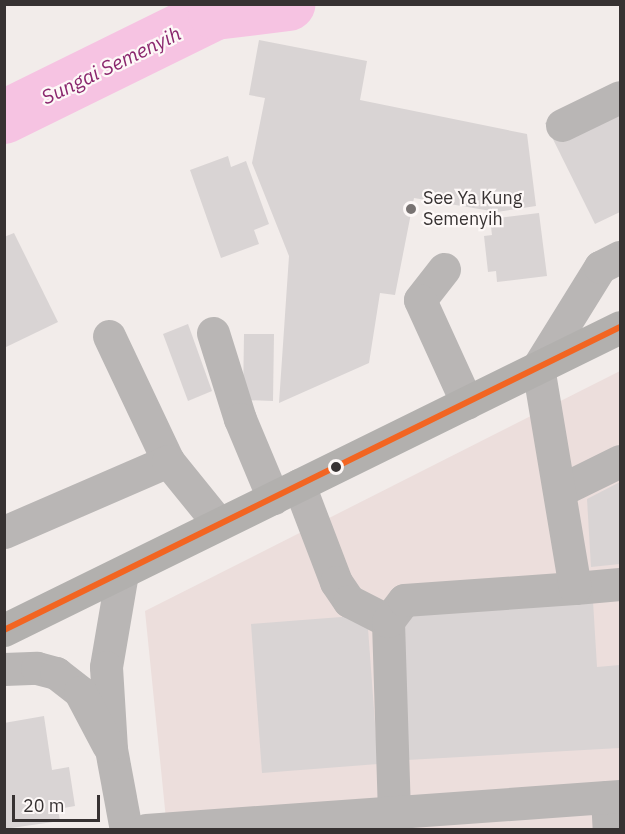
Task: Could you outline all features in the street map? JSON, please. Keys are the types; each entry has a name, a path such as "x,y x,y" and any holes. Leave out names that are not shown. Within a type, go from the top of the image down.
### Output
{"main road":[{"path":"4,630 621,327"}],"street":[{"path":"562,125 621,98"},
{"path":"575,588 561,490 538,368 600,267 621,257"},
{"path":"444,269 420,300 467,403"},
{"path":"213,333 240,419 286,492 336,582 349,601 388,621"},
{"path":"109,336 168,461 219,525"},
{"path":"4,532 168,461"},
{"path":"561,490 621,461"},
{"path":"122,573 106,667 111,749 126,830"},
{"path":"394,813 388,621 404,600 621,584"},
{"path":"4,669 37,668 56,673 80,692 111,749"},
{"path":"146,830 319,824 394,813 614,796 609,830"}],"shaded area":[{"path":"620,371 620,829 167,829 145,611"}],"building":[{"path":"259,40 367,61 360,100 527,134 536,206 497,212 414,198 395,295 380,293 369,363 279,403 289,256 252,163 265,98 249,95"},
{"path":"620,86 620,212 595,224 545,123"},
{"path":"228,156 231,167 246,161 269,224 254,230 259,244 221,258 190,170"},
{"path":"539,213 547,276 497,282 496,271 488,272 484,236 492,235 490,219"},
{"path":"14,233 58,322 4,348 4,237"},
{"path":"188,324 212,391 188,401 163,334"},
{"path":"244,334 274,334 273,401 243,400"},
{"path":"620,482 620,564 591,567 587,499"},
{"path":"593,601 597,667 620,665 620,748 407,760 399,612"},
{"path":"367,615 378,764 262,773 251,624"},
{"path":"44,716 52,770 69,767 75,806 58,809 60,821 4,829 4,723"}],"waterway":[{"name":"Sungai Semenyih","path":"4,117 215,13 288,4"}],"transit line":[{"path":"4,630 620,327"}],"place":[{"name":"See Ya Kung Semenyih","path":"411,209"}]}
